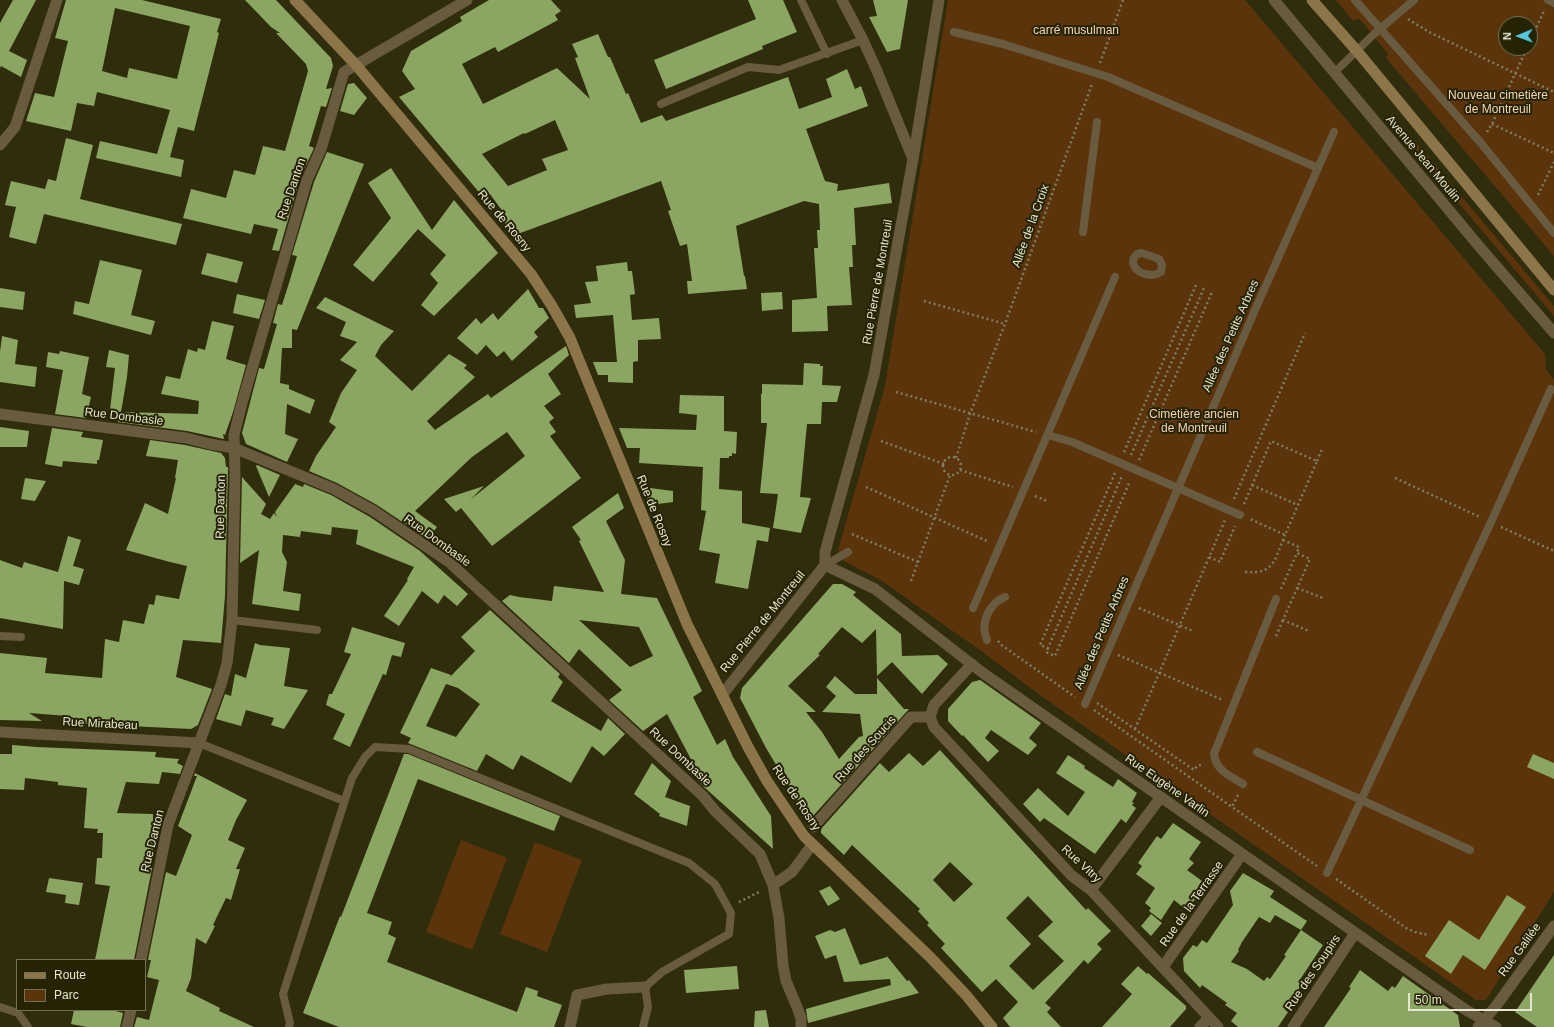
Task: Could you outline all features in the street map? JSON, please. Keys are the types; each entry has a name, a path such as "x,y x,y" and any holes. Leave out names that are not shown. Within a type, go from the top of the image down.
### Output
{"main road":[{"name":"Avenue Jean Moulin","path":"1312,0 1357,52 1554,290"},
{"name":"Rue de Rosny","path":"297,1 356,65 531,274 552,306 570,338 687,624 748,747 767,781 791,818 812,845 840,869 931,958 966,995 992,1027"}],"street":[{"path":"0,145 15,127 57,0"},
{"name":"Rue Danton","path":"141,959 168,825 223,678 228,657 232,620 234,435 242,402 307,180 321,148 344,72 467,0"},
{"path":"842,0 863,40 913,160"},
{"name":"Rue Pierre de Montreuil","path":"722,695 828,563 825,552 874,375 913,160 939,0"},
{"name":"Avenue Jean Moulin","path":"1274,0 1464,228 1554,332"},
{"name":"Rue Dombasle","path":"0,414 186,438 234,448 334,489 374,512 449,562 703,796 715,811 760,854 773,885 779,918 782,965 786,982 801,1018 801,1027"},
{"name":"Rue Eugène Varlin","path":"828,563 875,589 972,664 1466,1010 1481,1023 1496,1027"},
{"path":"930,717 934,705 972,664"},
{"name":"Rue des Soucis","path":"813,827 911,717 930,717"},
{"name":"Rue Vitry","path":"930,717 934,727 1066,870 1090,890 1218,1027"},
{"name":"Rue Mirabeau","path":"0,732 199,743"},
{"path":"1090,890 1161,797"},
{"path":"773,885 792,872 812,845"},
{"name":"Rue de la Terrasse","path":"1163,967 1242,854"},
{"name":"Rue Galilée","path":"1481,1023 1496,1006 1554,926"},
{"name":"Rue des Soupirs","path":"1293,1027 1356,933"},
{"path":"570,1027 577,995 607,989 645,987"},
{"path":"128,1027 131,1011"},
{"path":"1200,1027 1210,1018"}],"lane":[{"path":"801,0 827,54"},
{"path":"1355,0 1480,142 1554,232"},
{"path":"1335,72 1373,35 1382,29 1414,0"},
{"path":"954,32 1003,44 1096,73 1318,168"},
{"path":"661,104 748,67 779,70 863,40"},
{"path":"1083,232 1097,122"},
{"name":"Allée des Petits Arbres","path":"1087,700 1152,546 1179,488 1252,317 1334,132"},
{"path":"973,608 1115,277"},
{"path":"1327,873 1491,522 1551,389"},
{"path":"1048,435 1072,442 1240,514"},
{"path":"828,563 848,552"},
{"path":"991,638 984,629 988,614 994,604 1005,597"},
{"path":"1243,784 1223,772 1215,761 1214,754 1276,599"},
{"path":"232,620 317,630"},
{"path":"0,636 21,638"},
{"path":"199,743 344,801"},
{"path":"290,1027 283,994 352,778 365,757 375,747 409,749 689,863 715,884 731,913 729,934 662,972 645,987 648,1007 643,1027"},
{"path":"1257,752 1470,850"},
{"path":"0,1007 18,1013 28,1027"}],"path":[{"name":"Allée de la Croix","path":"956,458 970,414 1005,324 1123,0"},
{"path":"1538,25 1550,1"},
{"path":"1399,14 1429,32 1554,92"},
{"path":"1480,142 1492,124 1523,56"},
{"path":"1492,124 1554,153"},
{"path":"1532,206 1554,162"},
{"path":"924,301 1005,324"},
{"path":"1135,729 1305,333"},
{"path":"896,392 1048,435"},
{"path":"881,441 944,464"},
{"path":"1209,557 1220,562 1272,441 1317,461"},
{"path":"1245,572 1258,573 1272,566 1322,449"},
{"path":"948,458 956,458 961,463 960,470 956,474 950,475 944,470 944,464 948,458"},
{"path":"960,470 1024,491 1047,501"},
{"path":"911,581 950,475"},
{"path":"1395,478 1554,551"},
{"path":"1252,485 1298,505"},
{"path":"866,487 1000,547"},
{"path":"1240,514 1285,535"},
{"path":"852,534 918,562"},
{"path":"1276,599 1299,547 1283,540"},
{"path":"1296,553 1310,559 1283,620 1309,631"},
{"path":"1297,588 1323,598"},
{"path":"1128,604 1192,631"},
{"path":"991,638 1135,729 1194,770 1196,766 1215,761"},
{"path":"1108,651 1234,705"},
{"path":"1087,700 1232,807"},
{"path":"727,907 773,885"}],"green space":[{"name":"Cimetière ancien de Montreuil","path":"948,0 1245,0 1545,354 1546,370 1554,379 1554,892 1486,1000 1476,1000 1044,698 981,651 882,581 844,561 838,550 885,386"},
{"name":"Nouveau cimetière de Montreuil","path":"1336,0 1554,0 1554,256 1386,58 1388,54 1363,23 1359,19 1353,21"},
{"path":"1392,114 1554,306 1554,316 1387,118"},
{"path":"461,840 507,858 472,950 426,932"},
{"path":"535,842 582,860 547,952 500,934"}],"building":[{"path":"13,0 36,0 9,51 27,60 21,77 1,66 0,68 0,23"},
{"path":"66,0 142,0 221,19 217,32 219,33 194,131 178,127 170,157 184,160 181,177 96,158 100,141 157,154 170,110 97,92 94,106 77,103 71,131 26,121 35,93 54,97 68,41 55,38","holes":["115,8 190,26 177,79 129,68 127,78 102,71"]},
{"path":"245,0 276,0 331,58 333,66 326,89 332,88 326,107 321,106 309,146 314,148 300,178 279,251 272,250 278,229 254,224 251,234 183,218 191,189 226,198 234,170 255,175 263,146 285,151 308,71 306,64 276,33 280,33 271,27"},
{"path":"489,0 551,0 561,11 555,15 558,20 532,34 498,52 495,47 462,64 483,104 557,68 590,99 575,58 578,57 572,44 598,34 626,94 628,93 641,123 662,115 666,121 788,77 799,109 832,97 826,79 847,69 855,89 861,86 868,106 806,129 825,181 838,184 837,191 889,183 892,203 854,208 856,245 852,245 853,267 849,267 852,305 827,306 828,331 792,332 792,300 817,298 814,248 818,248 817,230 820,230 819,204 804,201 736,226 747,289 688,294 687,281 692,281 687,244 680,246 668,211 671,210 661,181 515,235 501,218 506,216 490,194 483,197 399,97 415,89 402,71 411,51 462,21 460,17","holes":["555,120 568,150 542,159 547,170 508,186 482,154 524,133 525,134"]},
{"path":"748,0 783,0 797,32 762,46 763,49 666,89 654,60 756,19"},
{"path":"873,0 908,0 900,49 887,52 869,17 877,16"},
{"path":"354,83 367,98 354,115 340,111 348,84"},
{"path":"66,138 93,145 80,199 182,224 176,245 44,214 36,244 9,237 16,207 5,205 11,181 45,189 48,179 56,181"},
{"path":"327,152 364,164 297,330 292,329 292,348 282,348 280,383 289,385 289,389 315,400 310,414 287,404 285,434 298,439 287,462 246,444 242,433 259,368 264,369 277,324 273,323 278,304 282,305 297,256 292,255 314,182"},
{"path":"391,168 432,230 454,200 498,253 434,316 421,305 438,283 430,274 446,255 418,229 373,282 353,265 391,218 368,183"},
{"path":"207,253 243,262 237,283 201,274"},
{"path":"100,260 142,270 131,315 155,321 151,335 73,314 75,301 89,304"},
{"path":"627,262 628,271 632,271 635,294 630,295 632,320 659,318 661,339 638,340 638,361 633,362 633,383 608,382 608,375 598,375 593,362 617,362 613,315 576,318 574,305 591,303 585,282 598,281 596,266"},
{"path":"0,288 25,292 23,310 0,307"},
{"path":"528,289 539,308 543,308 549,318 534,332 538,337 512,361 504,351 497,357 486,345 477,355 457,338 476,318 481,324 493,313 498,320"},
{"path":"782,292 783,309 762,311 761,293"},
{"path":"237,294 265,300 259,319 233,313"},
{"path":"325,297 394,331 381,345 375,356 412,391 449,354 467,365 464,368 475,377 427,421 435,430 488,394 491,398 566,346 569,355 548,374 561,394 544,406 554,418 549,422 556,432 550,436 581,478 492,546 461,508 456,512 444,499 484,486 470,500 525,456 507,432 472,457 415,511 437,527 428,539 377,505 337,483 309,471 316,456 336,427 329,422 341,393 357,370 340,360 357,342 340,336 346,322 316,308"},
{"path":"212,321 234,326 226,359 246,365 233,412 225,435 223,434 224,439 187,431 118,422 119,412 110,410 115,368 106,367 109,350 129,355 121,412 198,414 199,401 161,394 166,376 180,379 188,349 197,352 198,348 205,350"},
{"path":"2,336 18,340 15,364 37,367 35,387 0,382 0,352"},
{"path":"60,351 89,357 82,394 91,397 86,418 55,414 63,370 46,367 48,352 59,354"},
{"path":"804,363 820,364 820,366 823,366 822,385 841,386 837,402 822,402 821,424 807,424 800,497 811,498 801,533 773,528 778,494 760,493 767,423 761,423 761,394 762,384 803,385"},
{"path":"680,395 724,396 724,431 737,432 736,454 732,453 732,456 729,456 729,458 720,458 719,489 742,491 742,523 770,528 768,542 757,540 748,589 715,583 720,554 699,550 706,511 701,510 703,467 639,463 640,448 627,448 619,428 696,430 697,415 679,413"},
{"path":"0,427 29,431 27,447 0,447"},
{"path":"52,428 83,432 81,437 103,440 97,464 63,461 62,467 45,464"},
{"path":"150,440 185,445 221,453 225,458 226,467 228,467 225,596 221,643 183,640 176,677 212,689 198,725 191,729 67,723 68,716 29,713 42,721 0,720 0,653 47,658 45,673 102,678 105,639 119,642 123,620 144,624 149,604 154,605 156,595 179,599 187,566 126,550 145,503 168,514 176,478 178,460 146,456"},
{"path":"257,465 280,475 269,497 256,466"},
{"path":"242,477 266,504 261,514 270,519 274,513 277,517 275,512 295,484 303,487 304,484 331,495 370,517 420,551 468,594 457,606 444,595 438,604 422,591 399,626 384,616 408,580 407,579 414,567 356,544 358,530 332,527 331,535 301,531 300,537 283,535 282,552 287,562 283,591 301,594 299,611 252,604 259,550 240,563"},
{"path":"25,478 46,481 35,501 21,499"},
{"path":"642,487 673,491 673,502 650,505"},
{"path":"618,493 624,508 606,521 625,560 621,594 657,598 702,691 693,697 717,745 725,739 733,757 771,816 773,849 704,787 686,768 693,763 667,714 643,731 609,700 622,690 579,649 569,663 502,601 510,595 552,601 554,586 604,592 579,541 581,540 572,527","holes":["579,620 639,627 653,656 630,667"]},
{"path":"68,536 81,540 73,566 84,569 79,585 64,581 63,629 0,618 0,560 22,568 24,562 58,572"},
{"path":"833,584 842,584 856,592 853,595 901,634 902,656 938,655 948,664 922,694 892,662 877,676 876,629 862,643 842,627 818,654 820,655 788,686 816,712 806,712 822,732 839,759 859,737 863,736 860,714 822,712 836,696 826,687 835,676 855,694 877,694 877,678 904,709 909,709 813,816 807,816 766,748 740,698 742,688"},
{"path":"490,610 560,674 558,677 563,682 551,701 601,731 608,718 625,734 604,756 592,746 571,783 521,755 513,770 486,754 477,771 408,743 411,738 400,733 431,668 451,675 450,677 475,651 461,637","holes":["446,684 458,688 480,704 456,737 426,726"]},
{"path":"352,627 405,643 401,657 392,655 386,675 383,674 350,747 333,739 345,714 326,705 329,694 332,694 351,654 344,652"},
{"path":"255,643 260,645 290,648 284,686 308,690 284,729 271,725 274,718 246,710 241,726 216,719 225,694 231,696 235,674 246,678"},
{"path":"980,680 1041,723 1029,738 1037,745 1028,755 991,730 985,738 999,751 988,762 948,721 948,709 972,682"},
{"path":"12,745 156,752 155,757 179,759 177,763 183,766 180,774 162,772 159,784 126,782 117,813 153,814 153,852 150,867 152,868 134,959 95,959 110,886 95,884 97,858 102,858 103,833 97,833 98,829 84,828 87,788 58,785 58,782 25,778 24,790 0,789 0,754 12,754"},
{"path":"940,750 1086,910 1088,908 1111,931 1097,944 1102,949 1088,964 1084,960 1045,1003 1051,1008 1047,1012 1061,1027 1010,1027 1003,1018 1018,1002 996,979 982,992 941,948 945,944 927,925 929,923 918,911 920,909 852,845 844,855 821,833 821,829 880,763 889,772 909,753 923,766","holes":["950,862 973,884 954,902 933,880","1028,896 1053,922 1038,936 1064,961 1033,990 1009,966 1031,944 1006,918"]},
{"path":"404,754 408,754 560,816 554,831 418,779 367,913 392,922 388,934 396,938 387,962 517,1012 526,987 538,991 537,996 562,1005 554,1027 339,1027 303,1013"},
{"path":"1533,754 1554,763 1554,779 1527,767"},
{"path":"1068,755 1085,766 1084,768 1113,787 1118,779 1137,793 1132,802 1134,803 1132,805 1136,808 1126,823 1121,819 1095,854 1044,818 1040,822 1023,804 1038,788 1068,816 1085,792 1056,773"},
{"path":"652,763 671,781 665,797 690,806 687,826 659,816 660,814 634,794"},
{"path":"195,773 247,800 236,820 228,840 245,848 236,869 240,869 231,900 226,898 206,944 196,938 191,978 186,991 220,1008 219,1011 254,1027 134,1027 137,1017 149,1020 159,980 147,977 151,960 148,960 166,872 176,876 192,835 178,826 197,776 194,776"},
{"path":"1173,823 1201,842 1189,859 1194,863 1187,870 1202,881 1198,887 1201,890 1193,902 1190,900 1184,908 1174,900 1161,920 1149,911 1151,908 1145,903 1155,888 1136,874 1142,866 1138,863 1157,836 1161,839"},
{"path":"1243,873 1274,891 1270,897 1307,921 1301,930 1323,945 1299,981 1302,984 1285,1010 1288,1012 1278,1027 1238,1027 1231,1021 1237,1013 1225,1005 1227,1003 1202,985 1200,988 1184,971 1183,958 1193,945 1197,947 1202,940 1207,943 1233,905 1230,891","holes":["1275,915 1301,930 1284,955 1286,956 1270,979 1267,977 1264,981 1247,969 1231,962 1239,951 1238,950 1242,942 1259,917 1270,923"]},
{"path":"49,878 83,883 79,905 65,903 66,895 46,892"},
{"path":"830,886 840,899 828,906 819,891"},
{"path":"1507,895 1526,907 1485,970 1463,955 1451,974 1425,956 1449,920 1479,940"},
{"path":"1151,914 1162,923 1151,936 1141,926"},
{"path":"845,928 860,965 887,957 886,955 919,993 808,1023 806,1009 891,985 890,979 844,982 836,955 825,959 815,936 830,930 835,932"},
{"path":"1554,955 1554,1027 1537,1027 1515,1012"},
{"path":"737,966 739,989 686,993 684,970"},
{"path":"1138,966 1186,1006 1186,1009 1170,1027 1102,1027 1132,994 1121,984"},
{"path":"1360,970 1388,991 1392,986 1395,988 1403,976 1458,1015 1460,1027 1324,1027 1351,988 1349,987"},
{"path":"766,1010 769,1027 754,1027 755,1011"},
{"path":"74,1011 116,1011 123,1013 120,1027 87,1027 71,1024"}],"park label":[{"name":"carré musulman","path":"1076,31"}]}
